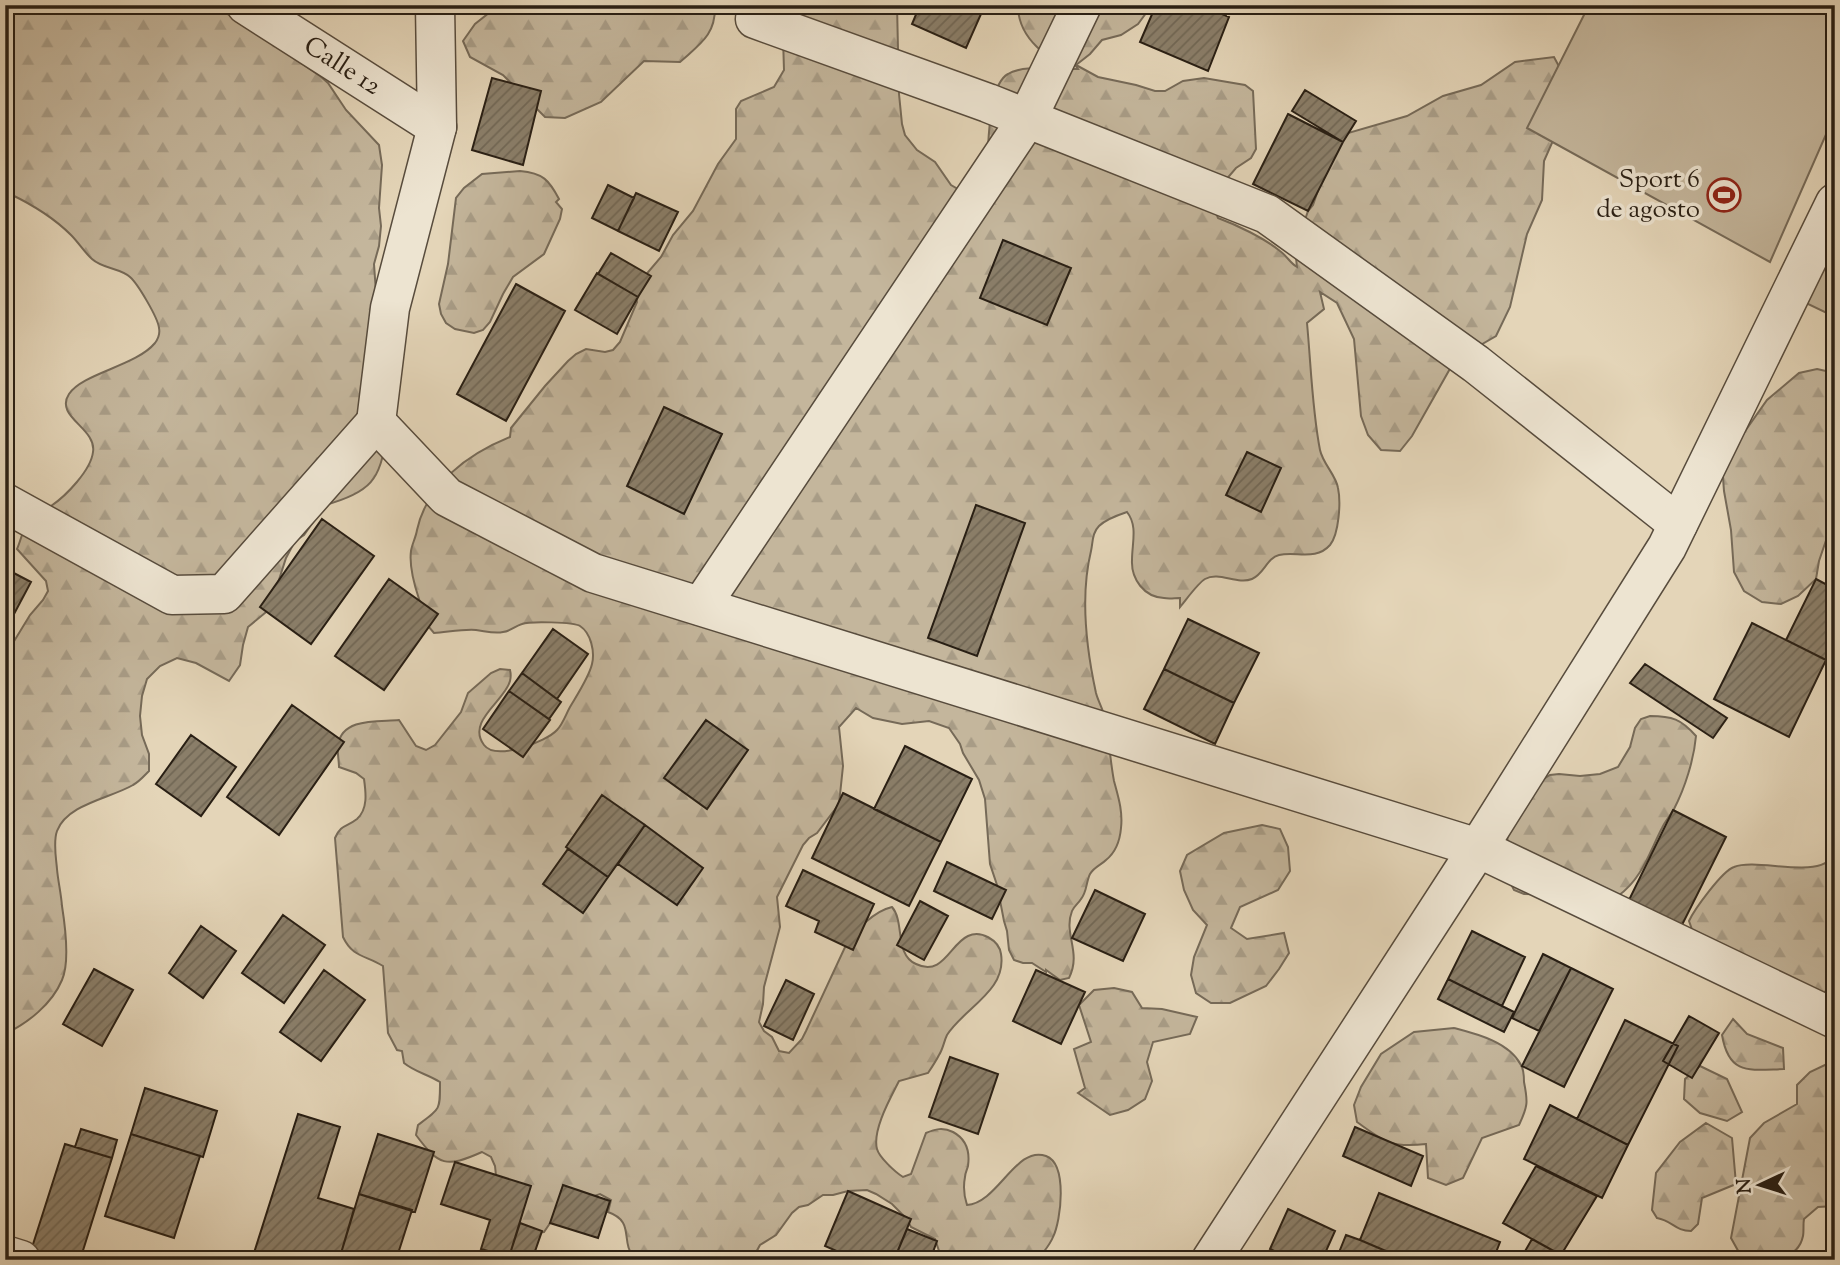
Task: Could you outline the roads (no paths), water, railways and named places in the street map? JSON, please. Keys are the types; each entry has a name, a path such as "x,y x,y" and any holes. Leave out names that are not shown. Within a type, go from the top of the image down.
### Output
{"street":[{"name":"Calle 12","path":"246,5 437,127"},
{"path":"5,503 172,595 224,594 376,422 390,308 437,127 435,5"},
{"path":"701,606 1027,119 1082,5"},
{"path":"755,19 1027,119 1267,214 1476,364 1678,524"},
{"path":"1211,1260 1478,848 1667,547 1835,203"},
{"path":"376,422 447,497 593,573 1478,848 1835,1019"},
{"path":"5,1255 20,1260"}],"place":[{"name":"Sport 6 de agosto","path":"1724,195"}]}
